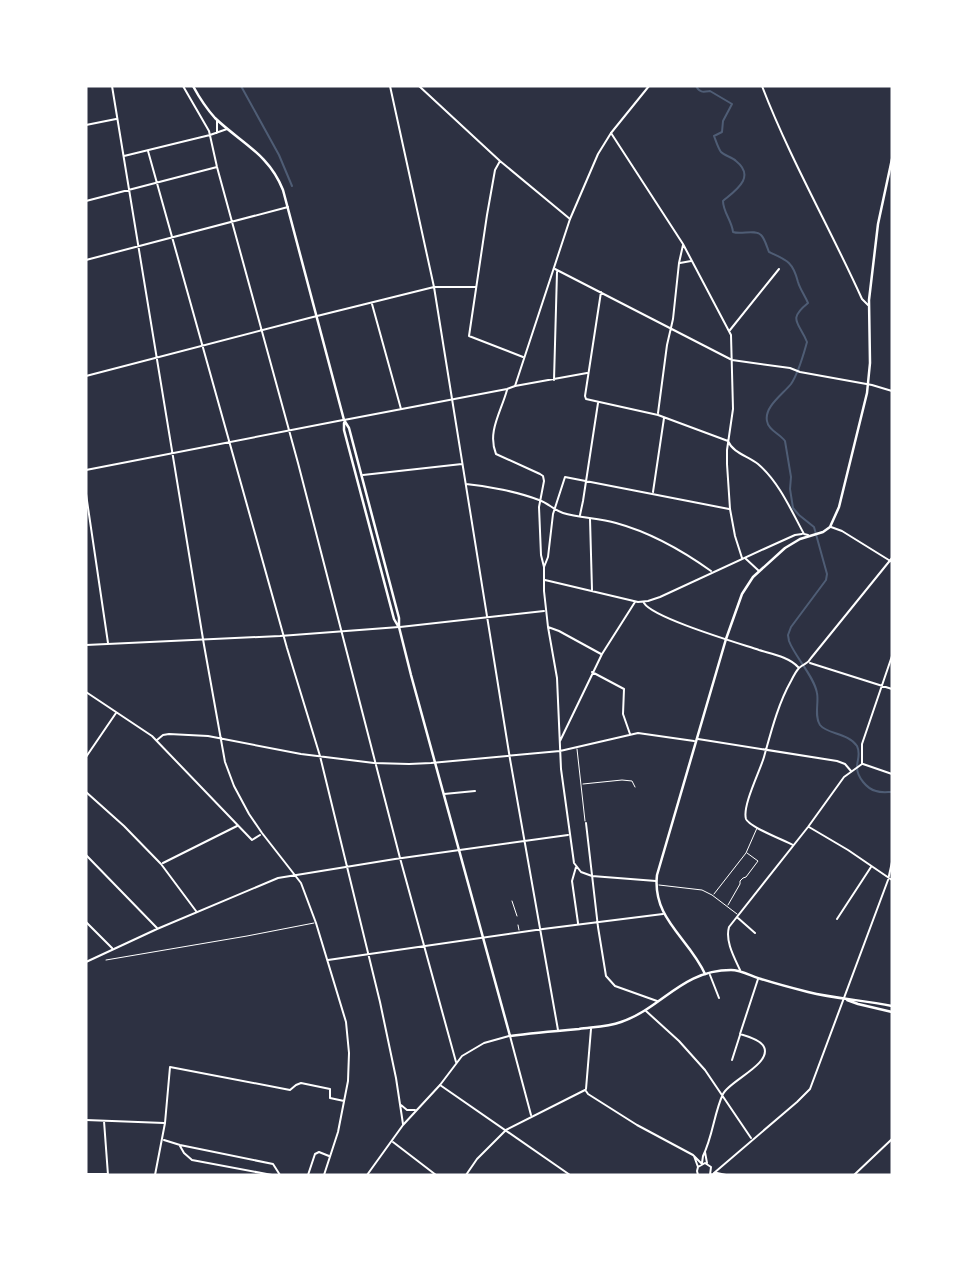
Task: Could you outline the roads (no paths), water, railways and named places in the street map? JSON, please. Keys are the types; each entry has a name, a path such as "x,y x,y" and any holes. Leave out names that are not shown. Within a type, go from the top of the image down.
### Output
{"main road":[{"path":"193,86 217,120 268,162 280,182 289,206 344,420 354,470 394,619 399,627"},
{"path":"707,974 664,914 656,883 726,639 742,594 759,571 791,544 830,527 836,517 868,385 868,305 878,224 892,159"},
{"path":"344,420 349,428 443,794 510,1036 620,1023 645,1010 686,982 707,974 730,970 811,993 892,1006"},
{"path":"844,999 892,1012"}],"street":[{"path":"117,86 112,86 117,119 225,762 240,797 262,833 301,883 328,960 347,1030 349,1061 345,1101 324,1175"},
{"path":"183,86 210,135 374,763 456,1062"},
{"path":"390,86 434,288 558,1031"},
{"path":"419,86 500,161 570,219"},
{"path":"762,86 822,217 862,299 868,305"},
{"path":"515,386 547,289 556,270 570,219 598,154 647,87"},
{"path":"86,125 117,119"},
{"path":"216,133 217,120"},
{"path":"124,156 228,129"},
{"path":"611,133 683,244 730,330 733,409 727,450 730,509 743,558 759,571"},
{"path":"148,151 320,756 368,953 401,1104 403,1125"},
{"path":"500,161 495,170 469,336 525,357"},
{"path":"86,201 217,167"},
{"path":"86,260 289,206"},
{"path":"658,415 683,244"},
{"path":"679,263 692,261"},
{"path":"730,330 779,269"},
{"path":"554,380 556,270"},
{"path":"556,270 732,360 795,370 892,391"},
{"path":"86,376 434,288 476,287"},
{"path":"547,289 556,291"},
{"path":"601,292 585,397 658,415 728,441 732,449 756,463 765,472 804,534"},
{"path":"372,303 401,410"},
{"path":"86,470 588,372"},
{"path":"507,389 494,427 494,448 496,454 543,476 539,517 541,561 544,567"},
{"path":"579,516 598,402"},
{"path":"653,494 664,417"},
{"path":"727,450 732,449"},
{"path":"360,475 463,464"},
{"path":"730,509 565,477 553,517 543,579 557,678 559,742 569,835 576,867 592,876 698,889 712,895 755,933"},
{"path":"466,484 525,495 541,500 566,514 626,526 680,551 712,572"},
{"path":"86,494 108,644"},
{"path":"590,517 592,591"},
{"path":"794,845 748,822 746,818 749,799 765,749 787,687 891,560 842,531 830,527"},
{"path":"543,579 643,602 660,597 784,540 804,534 811,535"},
{"path":"784,540 791,544"},
{"path":"559,742 592,672 635,601"},
{"path":"643,602 659,614 790,660 800,668"},
{"path":"86,645 284,636 546,611"},
{"path":"548,627 602,654"},
{"path":"740,972 728,938 729,927 808,827 841,780 862,764 862,744 892,656"},
{"path":"807,664 892,689"},
{"path":"592,672 624,690 623,717 631,735"},
{"path":"86,692 157,740 252,840 262,833"},
{"path":"86,757 117,712"},
{"path":"157,740 169,734 220,738 374,763 435,763 560,751 645,733 837,761 853,771"},
{"path":"576,748 604,967 610,982 615,986 658,1001"},
{"path":"862,764 892,774"},
{"path":"581,784 622,780 632,781 635,787"},
{"path":"443,794 475,790"},
{"path":"86,792 162,863 197,912"},
{"path":"162,863 238,826"},
{"path":"712,895 746,853 757,827"},
{"path":"808,827 892,880"},
{"path":"87,960 278,878 569,835"},
{"path":"727,907 740,881 747,877 758,862 746,853"},
{"path":"86,855 158,929"},
{"path":"710,1175 808,1091 844,999 892,862"},
{"path":"837,919 871,866"},
{"path":"576,867 572,881 578,924"},
{"path":"512,901 517,916"},
{"path":"328,960 664,914"},
{"path":"86,922 112,948"},
{"path":"106,960 316,923"},
{"path":"518,925 519,932"},
{"path":"707,974 719,998"},
{"path":"732,1060 759,978"},
{"path":"645,1010 705,1070 752,1140"},
{"path":"591,1027 585,1090 588,1094 637,1125 695,1156 702,1163 720,1168 725,1175"},
{"path":"698,1167 702,1163 723,1095 757,1065 764,1054 764,1046 740,1034"},
{"path":"368,1175 403,1125 440,1085 456,1062 476,1046 510,1036 532,1116"},
{"path":"155,1175 163,1139 170,1067 290,1090 299,1083 320,1087 330,1089 330,1098 345,1101"},
{"path":"440,1085 570,1175"},
{"path":"466,1175 477,1159 506,1130 585,1090"},
{"path":"401,1104 407,1110 416,1110"},
{"path":"86,1120 165,1124"},
{"path":"86,1174 108,1175 104,1120"},
{"path":"163,1139 180,1145 274,1164 280,1175"},
{"path":"854,1175 892,1139"},
{"path":"392,1141 436,1175"},
{"path":"180,1145 192,1160 272,1175"},
{"path":"308,1175 315,1154 319,1152 330,1157"},
{"path":"695,1156 705,1152"},
{"path":"705,1152 707,1164"},
{"path":"693,1175 698,1173 695,1156"},
{"path":"710,1175 711,1167"},
{"path":"562,1175 564,1171"},
{"path":"714,1173 725,1175"}],"waterway":[{"path":"241,86 279,155 292,186"},
{"path":"696,86 700,91 710,91 732,104 723,121 722,132 714,136 721,152 736,161 744,172 742,183 723,201 733,232 755,232 761,235 769,252 791,266 808,303 796,318 807,342 800,364 791,384 771,406 767,416 770,427 785,441 793,508 814,527 827,574 826,580 791,627 789,641 815,687 820,725 848,738 857,746 857,771 866,785 878,792 892,792"}]}
